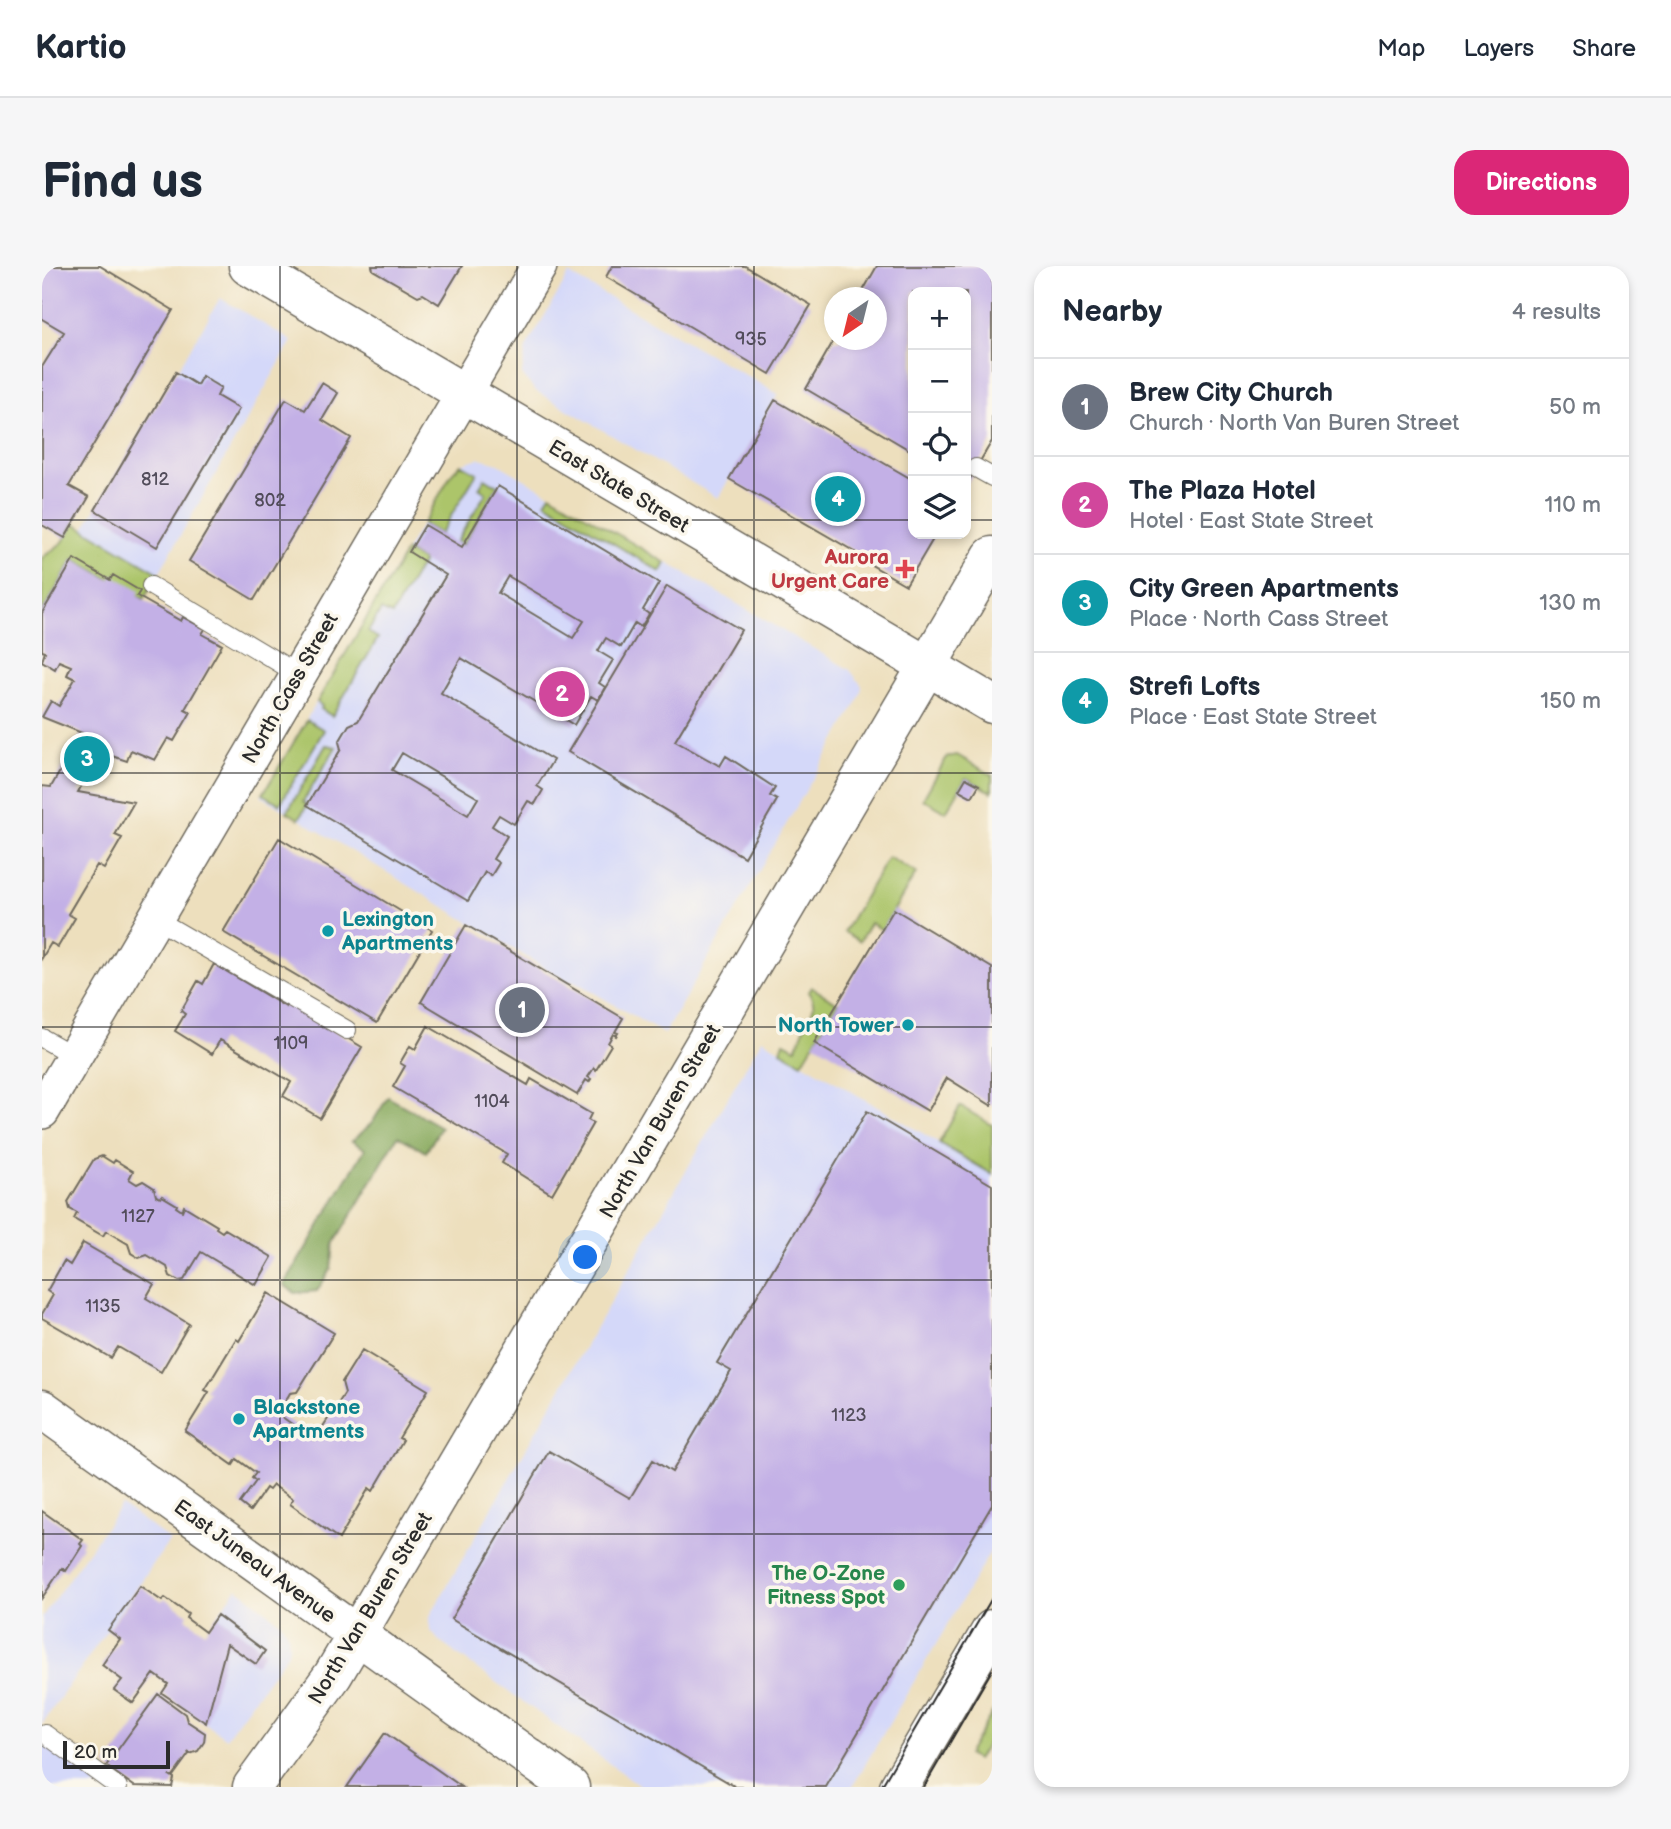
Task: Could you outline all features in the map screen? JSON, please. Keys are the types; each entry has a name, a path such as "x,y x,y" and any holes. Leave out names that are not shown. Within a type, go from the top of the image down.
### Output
{"main road":[{"name":"East State Street","path":"248,266 992,704"},
{"name":"North Van Buren Street","path":"252,1787 333,1675 992,556"},
{"name":"East Juneau Avenue","path":"42,1409 570,1787"},
{"path":"899,1787 992,1629"}],"street":[{"name":"North Cass Street","path":"42,1111 538,266"}],"lane":[{"path":"976,468 992,477"},
{"path":"151,586 298,674"},
{"path":"154,918 347,1030"},
{"path":"42,1038 74,1056"},
{"path":"45,1734 118,1787"}],"shaded area":[{"path":"569,274 778,394 718,498 536,391 522,374 526,348"},
{"path":"220,298 292,341 159,573 84,529"},
{"path":"479,458 495,462 850,670 862,686 857,703 664,1034 574,981 568,982 261,796 452,473 461,464"},
{"path":"762,1039 992,1174 992,1549 852,1787 642,1787 440,1642 431,1631 429,1623 431,1614"},
{"path":"121,1505 170,1540 42,1724 42,1617"},
{"path":"237,1588 281,1623 288,1635 289,1647 287,1654 226,1738 162,1693"},
{"path":"42,1742 102,1787 42,1787"}],"green space":[{"path":"461,464 477,473 440,534 423,524 452,473"},
{"path":"485,478 498,486 463,545 457,541 486,493 479,488"},
{"path":"550,494 666,563 661,572 545,502"},
{"path":"74,523 159,573 144,599 74,559 42,613 42,558 63,542"},
{"path":"406,551 423,561 392,615 381,610 368,632 378,638 332,716 321,709 322,706 317,702"},
{"path":"307,720 324,730 280,804 263,794"},
{"path":"326,745 336,747 303,802 307,805 299,819 287,812"},
{"path":"957,755 992,775 992,792 966,778 946,812 923,799 947,757"},
{"path":"888,857 916,873 882,930 870,923 860,941 844,932"},
{"path":"811,987 838,1003 802,1063 781,1051 784,1042 796,1048 799,1042 813,1009 808,992"},
{"path":"388,1097 441,1127 426,1152 398,1136 334,1244 331,1269 317,1291 295,1293 284,1285 365,1149 352,1141 372,1123"},
{"path":"960,1106 992,1125 992,1174 939,1143"},
{"path":"992,1713 992,1735 977,1760 967,1755"}],"building":[{"path":"42,266 100,266 173,310 69,486 89,497 65,538 42,525 42,367 64,332 42,319"},
{"path":"372,266 462,266 439,304 423,294 418,296 373,270"},
{"path":"612,266 745,266 811,305 770,374 606,277"},
{"path":"877,266 992,266 992,441 971,477 971,287 908,287 908,449 806,389 828,350 887,350 887,287 865,287"},
{"path":"176,372 197,385 202,376 221,388 217,396 239,409 157,547 95,510"},
{"path":"322,383 338,393 322,420 351,438 254,600 189,561 286,399 305,410"},
{"path":"775,400 908,477 908,539 933,539 906,585 861,559 857,553 729,479"},
{"path":"498,486 659,583 643,610 649,614 641,627 635,623 621,647 606,638 598,651 613,660 599,683 605,687 598,700 591,696 574,725 461,658 441,693 553,760 537,786 543,790 535,804 528,801 514,824 499,815 492,826 507,836 493,859 499,863 491,876 485,872 468,901 307,805 341,749 339,742 349,725 358,721 446,575 409,552 425,525 462,547","holes":["508,576 584,621 573,638 498,593","402,753 478,798 468,815 392,770"]},
{"path":"74,559 110,580 113,575 140,591 137,596 181,621 183,617 205,629 202,634 222,645 185,709 191,712 174,741 168,738 155,760 131,750 127,761 109,755 106,763 95,761 78,792 134,802 115,835 122,838 104,869 97,865 68,914 75,918 58,947 51,943 42,958 42,786 51,787 82,733 42,717 51,701 59,706 75,679 67,675 71,666 59,661 55,669 42,661 45,652 42,651 42,613"},
{"path":"667,586 741,630 675,741 720,766 726,756 775,788 770,796 777,800 744,857 568,752"},
{"path":"966,778 979,785 972,797 959,790"},
{"name":"Lexington Apartments","path":"279,838 432,930 377,1023 223,932"},
{"name":"North Tower","path":"894,909 992,968 992,1106 947,1078 928,1111 814,1043"},
{"path":"466,925 623,1018 615,1032 618,1033 616,1036 613,1034 608,1043 611,1045 596,1070 594,1068 588,1077 591,1079 589,1082 586,1080 577,1095 421,1002"},
{"path":"214,964 286,1007 288,1003 362,1047 320,1118 283,1096 291,1082 220,1040 212,1054 175,1031 185,1014 181,1011 198,981 203,984"},
{"path":"428,1026 528,1085 531,1079 591,1114 588,1120 593,1123 552,1194 502,1163 507,1154 393,1087 405,1066 400,1063 410,1046 415,1049"},
{"path":"867,1111 992,1185 992,1505 826,1787 736,1787 451,1619 549,1451 630,1498 653,1460 672,1472 731,1371 717,1363"},
{"path":"102,1156 133,1171 129,1179 137,1184 143,1181 154,1188 156,1196 162,1196 182,1211 184,1206 217,1226 222,1232 225,1229 272,1257 256,1285 201,1252 184,1280 179,1281 170,1276 167,1267 147,1255 139,1258 131,1253 128,1244 106,1231 103,1236 74,1219 77,1213 70,1209 68,1202 94,1159"},
{"path":"83,1243 154,1284 146,1298 189,1324 161,1372 118,1347 111,1358 42,1318 53,1295 47,1291 64,1261 70,1265"},
{"name":"Blackstone Apartments","path":"268,1293 334,1333 297,1392 290,1393 278,1414 314,1440 345,1393 342,1382 362,1350 428,1390 399,1438 403,1440 373,1491 369,1488 339,1539 290,1504 293,1499 273,1485 269,1490 266,1488 250,1511 240,1503 256,1481 252,1478 256,1473 237,1459 233,1465 185,1431 209,1392 205,1390"},
{"path":"42,1511 83,1540 66,1571 62,1568 42,1598"},
{"path":"140,1586 162,1601 165,1598 188,1614 186,1618 205,1632 217,1615 265,1651 256,1664 227,1644 206,1723 162,1693 168,1684 154,1674 133,1703 114,1690 122,1680 102,1665 120,1639 108,1630"},
{"path":"158,1694 185,1714 187,1721 205,1733 204,1742 198,1751 190,1754 188,1752 171,1776 174,1778 172,1787 134,1786 106,1766"},
{"path":"385,1733 462,1787 347,1787"}],"tram line":[{"path":"881,1787 992,1598"},
{"path":"924,1787 992,1670"}],"place":[{"name":"Strefi Lofts","path":"838,499"},
{"name":"Aurora Urgent Care","path":"905,569"},
{"name":"The Plaza Hotel","path":"562,694"},
{"name":"City Green Apartments","path":"87,759"},
{"name":"Lexington Apartments","path":"328,931"},
{"name":"Brew City Church","path":"522,1010"},
{"name":"North Tower","path":"908,1025"},
{"name":"Blackstone Apartments","path":"239,1419"},
{"name":"The O-Zone Fitness Spot","path":"899,1585"}]}
